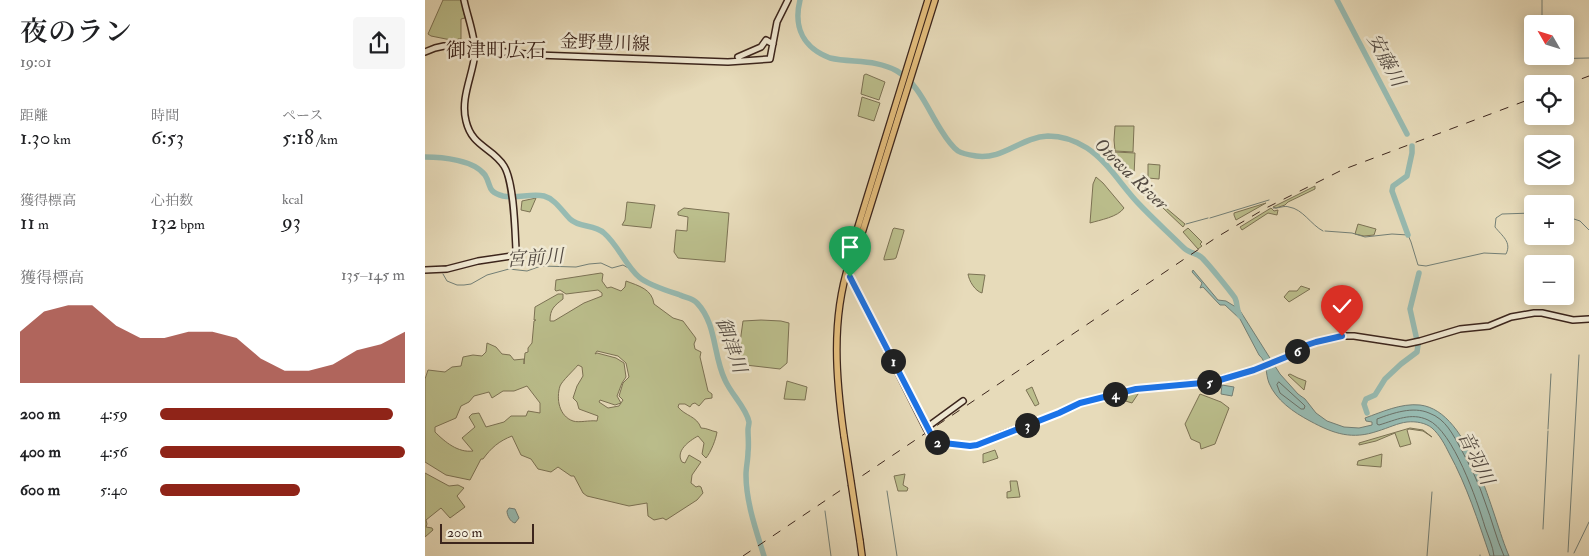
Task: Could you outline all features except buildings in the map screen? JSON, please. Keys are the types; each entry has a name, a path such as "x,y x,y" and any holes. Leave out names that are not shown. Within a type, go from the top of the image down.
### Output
{"main road":[{"path":"425,270 447,269 478,261 512,256 516,250 509,177 504,166 473,138 465,118 464,106 475,49 464,0"},
{"name":"金野豊川線","path":"425,52 444,46 537,55 728,62 770,59 777,22 788,0"},
{"path":"911,67 928,0"},
{"path":"862,556 838,383 837,343 840,302 847,271 853,255 857,230 935,0"},
{"path":"737,57 761,47 766,40 773,44"},
{"path":"847,271 934,441 970,446 1059,413 1080,403 1136,389 1205,383 1254,370 1291,355 1307,345 1342,336 1401,344 1417,342 1460,329 1481,328 1511,317 1534,313 1573,320 1589,319"},
{"path":"926,428 963,401"}],"green space":[{"path":"443,0 461,0 465,18 461,19 461,39 456,41 428,34"},
{"path":"866,74 885,82 879,100 861,94 864,75"},
{"path":"862,97 880,103 874,121 858,116"},
{"path":"1115,126 1134,126 1133,152 1115,151"},
{"path":"1115,152 1135,153 1134,176 1118,160"},
{"path":"1148,164 1160,165 1159,179 1148,178"},
{"path":"1096,177 1124,208 1113,216 1090,223 1093,184"},
{"path":"1135,180 1147,180 1146,191 1185,224 1183,227 1141,187"},
{"path":"1315,186 1315,189 1285,205 1273,207"},
{"path":"536,198 530,212 521,210 522,201"},
{"path":"627,202 655,205 651,228 622,225 625,220"},
{"path":"1266,203 1236,220 1234,213"},
{"path":"684,208 729,213 725,262 678,258 674,252 676,230 687,231 688,217 678,215 678,212"},
{"path":"1271,208 1274,211 1278,210 1277,215 1268,213 1242,230 1240,227"},
{"path":"1358,224 1376,229 1374,235 1364,236 1355,234"},
{"path":"1188,228 1202,242 1200,244 1202,246 1198,249 1183,232"},
{"path":"893,229 904,230 896,258 884,260"},
{"path":"601,273 603,274 602,281 607,288 611,287 621,291 625,287 626,281 648,291 654,304 673,318 683,321 696,339 695,349 701,352 700,357 708,391 712,394 712,398 705,399 699,406 695,403 690,407 685,404 679,404 678,407 694,418 701,428 717,432 706,458 702,454 704,443 698,436 682,450 680,458 682,462 685,463 689,455 701,462 692,475 691,483 696,487 701,487 703,493 697,500 666,520 663,518 654,520 648,516 647,503 629,506 587,496 583,493 574,476 558,467 551,472 538,469 531,459 521,455 512,436 492,448 481,459 470,480 446,475 425,462 425,379 428,370 445,372 452,367 461,366 463,357 482,356 486,352 487,343 496,347 502,354 510,355 514,360 524,359 524,364 525,353 528,352 528,348 532,343 534,321 536,320 534,320 535,307 558,294 563,294 563,299 555,306 551,313 550,321 554,321 584,303 602,296 602,293 598,290 566,294 560,290 555,290 556,280","holes":["597,351 618,356 626,363 629,377 623,383 619,396 623,400 621,403 617,396 622,383 626,377 624,363 616,358 595,354","578,365 582,367 583,376 573,398 577,402 579,409 598,416 597,421 573,421 568,419 560,407 558,396 560,386","527,386 540,403 540,413 528,411 526,416 511,416 504,422 486,427 479,413 472,414 469,417 475,427 462,438 473,451 457,449 435,432 435,427 456,418 461,406 469,402 474,396 489,392 492,398 503,391 514,391","600,400 615,405 621,403 619,406 608,408 599,402"]},
{"path":"968,274 985,275 982,293 973,285"},
{"path":"1301,286 1310,289 1289,302 1284,297 1289,291 1297,291"},
{"path":"761,320 789,323 787,363 780,369 737,364 743,321"},
{"path":"1290,374 1306,381 1304,390 1288,375"},
{"path":"787,381 807,387 805,400 784,399"},
{"path":"1032,387 1039,404 1035,406 1026,390"},
{"path":"1140,391 1132,403 1119,399 1124,394"},
{"path":"1200,394 1221,402 1229,408 1215,444 1201,449 1200,443 1191,439 1185,424"},
{"path":"1410,428 1423,430 1432,437 1423,431 1409,429 1407,430 1411,444 1400,447 1395,433 1376,441 1359,445 1359,443"},
{"path":"995,450 998,458 983,463 983,454"},
{"path":"1382,454 1381,467 1357,465 1358,461"},
{"path":"425,473 449,486 458,485 464,488 457,496 465,507 450,518 441,508 426,520 426,527 433,530 425,537"},
{"path":"905,474 903,485 908,488 907,491 898,491 894,476"},
{"path":"1010,481 1017,481 1020,497 1007,498 1007,492 1011,491"}],"water":[{"path":"1193,270 1218,300 1226,301 1239,309 1280,374 1316,413 1327,421 1344,427 1359,428 1372,425 1372,422 1366,421 1365,418 1399,407 1420,405 1438,412 1453,426 1466,445 1487,493 1509,556 1490,556 1461,478 1444,443 1432,428 1421,423 1407,422 1369,434 1351,435 1327,429 1297,414 1272,389 1264,361 1240,319 1225,305 1220,305 1203,287 1200,288 1202,283 1192,272"},
{"path":"1222,385 1234,387 1232,396 1221,394"},
{"path":"509,508 515,509 519,518 515,523 508,516 507,511"}],"waterway":[{"name":"Otowa River","path":"800,0 798,10 800,28 807,43 813,49 838,60 872,63 889,67 905,76 917,90 947,139 958,151 976,156 995,155 1029,140 1048,136 1068,139 1087,148 1101,160 1138,203 1184,248 1204,260 1235,298 1240,316"},
{"name":"安藤川","path":"1337,0 1407,134"},
{"path":"1542,0 1542,15"},
{"path":"1574,58 1589,58"},
{"name":"安藤川","path":"1408,235 1392,191 1393,186 1407,176 1412,146"},
{"name":"御津川","path":"425,157 449,159 473,166 485,175 492,190 503,196 539,195 548,198 555,202 574,222 596,228 604,233 614,243 634,272 643,280 697,303 708,321 725,380 748,417 746,485 752,516 764,556"},
{"path":"1210,218 1269,200"},
{"path":"1273,208 1285,206 1294,208 1323,231"},
{"path":"1325,231 1352,233 1365,237 1392,234 1408,235 1418,265 1426,266 1484,253 1506,254 1508,246 1503,236 1495,227 1496,218 1502,214 1524,213"},
{"path":"1186,224 1208,218"},
{"path":"1574,219 1580,221 1589,230"},
{"name":"宮前川","path":"443,274 447,281 457,285 464,285 471,284 487,275 509,269 527,271 541,266 576,267 601,263 612,268 623,265 632,270"},
{"name":"安藤川","path":"1367,413 1364,404 1366,399 1375,395 1385,379 1417,352 1418,345 1410,309 1419,273"},
{"path":"1568,552 1579,355"},
{"path":"1548,429 1551,374"},
{"path":"1543,529 1548,431"},
{"path":"887,491 897,556"},
{"path":"1427,556 1432,492"},
{"path":"825,511 831,556"},
{"path":"1574,553 1589,522"}],"railway":[{"path":"1574,82 1589,76"},
{"path":"743,556 1217,237 1266,208 1342,170 1524,101"}],"district":[{"name":"御津町広石","path":"496,50"}],"route":[{"path":"850,277 926,428 935,442 977,445 1080,403 1136,389 1213,382 1254,370 1291,355 1307,345 1342,336"}],"water label":[{"name":"音羽川","path":"1476,458"}]}
